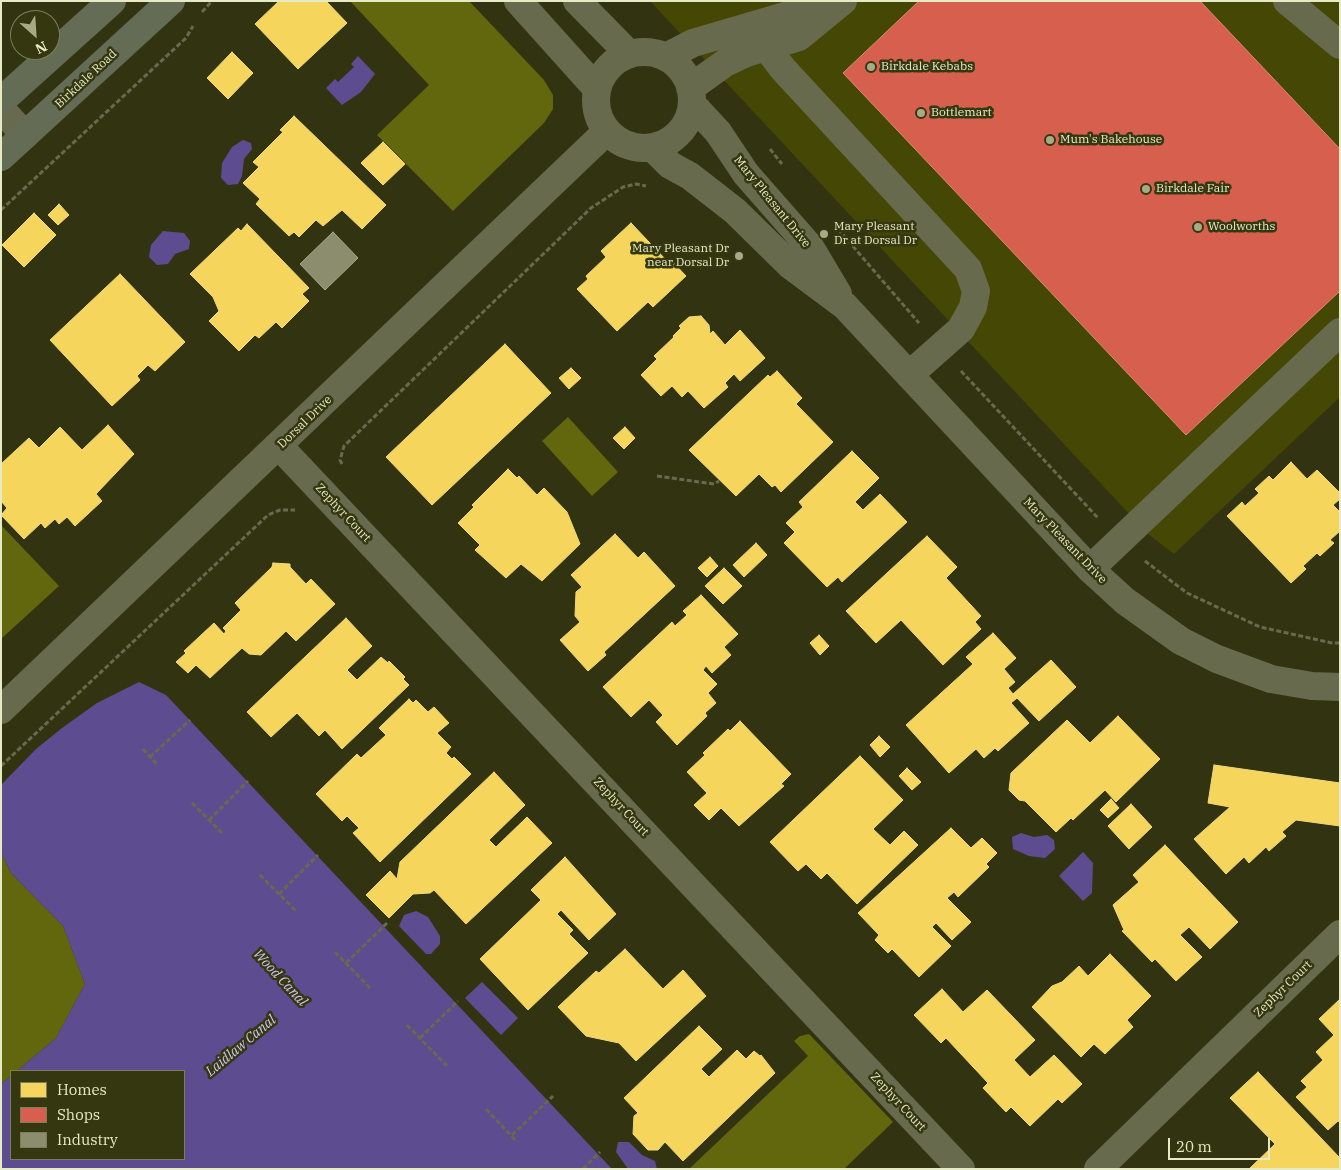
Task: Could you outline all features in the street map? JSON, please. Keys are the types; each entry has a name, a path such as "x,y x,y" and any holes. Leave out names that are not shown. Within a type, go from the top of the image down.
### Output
{"main road":[{"path":"1,101 112,1"},
{"name":"Birkdale Road","path":"1,157 171,1"}],"street":[{"path":"518,1 597,89"},
{"path":"577,1 629,54"},
{"path":"1288,1 1340,45"},
{"path":"666,57 693,43 776,10 792,14 836,6"},
{"path":"691,96 725,63 746,53 799,37 836,6"},
{"path":"767,48 783,69 968,269 976,291 973,307 962,329 941,349 908,375"},
{"path":"654,53 666,57 685,75 691,96 688,119 679,132 667,142 652,147 636,147 620,141 607,131 600,119 596,104 597,89 603,74 615,62 629,54 654,53"},
{"name":"Mary Pleasant Drive","path":"691,96 746,174 810,248 845,306"},
{"path":"1,109 25,135"},
{"name":"Dorsal Drive","path":"1,710 607,131"},
{"name":"Mary Pleasant Drive","path":"652,147 670,165 690,176 735,211 790,265 845,306 1090,569 1125,601 1181,642 1217,658 1271,679 1312,686 1340,687"},
{"path":"1090,569 1340,332"},
{"name":"Zephyr Court","path":"279,446 961,1169"},
{"name":"Zephyr Court","path":"1098,1169 1340,934"}],"path":[{"path":"1,210 186,38 196,18 212,1"},
{"path":"769,148 788,170"},
{"path":"1,766 268,515 280,510 305,512 345,475 340,460 344,446 591,208 623,187 636,184 649,187"},
{"path":"833,222 941,349 1119,541 1187,593 1260,627 1332,643 1340,642"},
{"path":"657,476 714,484 719,482"},
{"path":"150,757 190,720"},
{"path":"143,749 157,764"},
{"path":"209,820 248,781"},
{"path":"192,803 224,835"},
{"path":"279,894 318,855"},
{"path":"260,874 296,911"},
{"path":"346,963 387,923"},
{"path":"335,952 371,989"},
{"path":"420,1038 458,1001"},
{"path":"407,1025 447,1066"},
{"path":"512,1135 553,1096"},
{"path":"486,1109 517,1142"},
{"path":"583,1169 600,1152"}],"shaded area":[{"path":"350,1 469,1 544,80 553,95 553,109 544,123 453,211 377,135 429,85"},
{"path":"650,1 1340,1 1340,397 1174,554 1148,534"},
{"path":"568,417 618,472 592,496 542,441"},
{"path":"1,525 59,586 1,639"},
{"path":"1,853 11,873 63,926 85,984 56,1038 18,1070 10,1070 10,1077 1,1084"},
{"path":"809,1034 893,1122 844,1169 689,1169 808,1056 794,1041 800,1036"}],"water":[{"path":"358,56 375,74 361,92 342,105 326,88 335,79 338,82 354,67 351,64"},
{"path":"243,140 251,143 252,149 244,159 242,176 238,184 228,185 221,178 222,163 232,147"},
{"path":"163,231 184,233 190,241 189,249 175,254 168,264 157,265 149,257 151,245"},
{"path":"139,682 166,695 612,1169 1,1169 1,1084 10,1077 10,1160 185,1160 185,1070 18,1070 56,1038 85,984 63,926 11,873 1,853 1,785 36,749 97,703"},
{"path":"1021,833 1034,837 1047,835 1054,840 1055,849 1045,858 1029,856 1013,849 1012,837"},
{"path":"1083,852 1093,863 1092,893 1083,901 1059,876"},
{"path":"416,911 428,917 440,936 440,944 431,954 426,954 399,926 404,915"},
{"path":"482,982 518,1018 501,1035 465,998"},
{"path":"618,1142 629,1142 642,1155 655,1161 657,1169 628,1169 616,1152"}],"building: Homes":[{"path":"279,1 326,1 347,23 298,69 255,24"},
{"path":"232,52 253,73 228,99 207,78"},
{"path":"294,116 386,205 362,229 342,210 323,226 316,220 299,237 294,232 289,236 256,204 260,199 243,183 259,167 253,162 283,132 280,130"},
{"path":"383,142 405,164 383,185 361,163"},
{"path":"59,204 69,215 58,225 48,215"},
{"path":"34,213 56,235 24,267 2,245"},
{"path":"631,223 667,261 670,259 686,276 653,307 648,302 617,331 577,289 588,279 586,276 606,257 601,251"},
{"path":"247,224 309,288 302,294 309,301 282,328 276,322 259,338 255,335 239,351 209,321 219,311 213,297 190,274 238,228 241,231"},
{"path":"120,274 185,342 155,371 148,365 137,376 140,380 112,406 50,340"},
{"path":"701,316 709,325 710,334 713,331 725,345 740,330 765,358 740,381 734,374 725,383 728,387 704,408 688,391 682,397 672,386 661,396 641,375 657,359 654,356 674,337 681,328 679,326 689,317"},
{"path":"505,344 551,393 432,505 386,457"},
{"path":"571,368 581,378 569,389 559,378"},
{"path":"777,371 802,398 796,404 833,442 781,492 775,485 772,487 759,474 736,496 689,450 768,375 770,377"},
{"path":"108,425 134,454 96,494 102,501 75,526 67,517 59,524 55,519 45,528 41,523 24,539 1,515 7,508 1,501 1,464 29,438 39,448 60,427 82,450"},
{"path":"625,427 635,438 624,449 613,438"},
{"path":"852,451 879,478 855,502 863,510 880,494 907,522 842,582 838,577 827,587 784,543 795,532 786,523 803,507 799,502"},
{"path":"1291,462 1307,479 1317,470 1340,493 1340,499 1333,505 1340,512 1340,531 1330,540 1334,543 1320,556 1317,553 1303,566 1306,569 1291,583 1227,516 1242,502 1245,506 1259,493 1255,489 1269,476 1273,480"},
{"path":"508,469 517,478 519,476 537,495 544,488 567,512 580,544 542,581 521,564 506,578 475,550 480,545 458,523 474,507 472,505"},
{"path":"615,534 638,558 644,552 675,586 604,652 606,655 588,671 560,640 580,622 575,616 576,592 582,587 571,575"},
{"path":"927,536 957,567 946,578 981,616 975,622 981,629 943,665 901,620 876,643 846,611"},
{"path":"756,543 767,555 744,577 733,565"},
{"path":"710,557 718,566 707,577 698,568"},
{"path":"273,563 290,564 290,567 306,584 311,579 335,604 296,641 286,631 261,655 249,654 242,648 210,678 196,665 188,673 176,662 186,653 184,651 214,623 224,634 226,631 223,628 241,610 235,603 272,567"},
{"path":"724,568 742,586 723,604 705,586"},
{"path":"701,595 738,634 724,647 731,655 712,673 706,666 703,670 717,684 708,693 716,703 705,713 707,716 677,745 656,722 663,715 649,700 631,717 603,687 672,622 675,626 687,615 683,611"},
{"path":"346,618 372,646 347,670 357,680 381,657 388,663 389,661 405,677 403,679 409,685 342,749 325,730 319,736 297,713 271,737 247,712"},
{"path":"993,633 1016,658 1004,669 1015,682 1008,688 1013,694 1051,660 1076,687 1039,721 1017,698 1011,703 1029,723 998,751 995,748 984,758 976,749 949,773 906,725 973,664 966,657"},
{"path":"819,635 829,646 820,655 810,643"},
{"path":"409,699 413,703 416,700 428,712 434,707 449,723 437,733 451,747 446,753 452,759 454,757 471,774 380,862 353,833 359,828 347,816 342,821 316,794 357,754 361,758 386,735 379,728"},
{"path":"1118,716 1160,759 1116,802 1105,790 1073,820 1071,818 1056,832 1025,801 1019,800 1009,790 1011,773 1067,720 1090,743"},
{"path":"740,721 791,774 781,784 784,786 739,826 721,808 709,820 694,805 707,793 687,772 705,755 703,753 728,729 730,731"},
{"path":"879,736 890,747 880,757 870,745"},
{"path":"860,756 903,800 873,829 890,845 904,831 918,845 857,904 827,873 821,879 806,864 798,871 770,842"},
{"path":"1214,765 1340,783 1340,826 1296,820 1282,832 1286,836 1269,851 1266,847 1249,863 1244,857 1226,874 1194,839 1230,807 1208,803"},
{"path":"907,768 921,782 912,790 899,776"},
{"path":"494,772 525,805 489,840 496,847 527,817 552,843 466,924 434,890 430,893 413,894 389,918 366,895 390,871 397,879 400,862"},
{"path":"1111,799 1119,808 1108,818 1100,810"},
{"path":"1131,804 1152,827 1129,849 1108,826"},
{"path":"951,828 971,848 982,838 997,853 986,864 989,867 958,897 954,892 947,898 971,922 952,940 936,923 932,927 951,946 919,977 892,949 888,953 875,940 879,935 858,913"},
{"path":"1165,845 1238,922 1210,949 1189,927 1180,935 1202,957 1176,981 1155,959 1152,962 1122,931 1124,930 1113,905 1139,882 1133,875"},
{"path":"565,857 616,914 589,940 561,910 557,914 573,930 569,934 588,953 528,1010 480,959 541,900 531,890"},
{"path":"625,949 663,989 683,970 706,996 636,1061 619,1043 586,1036 558,1007 596,971 599,973"},
{"path":"1110,954 1151,996 1127,1020 1133,1027 1105,1054 1094,1044 1081,1057 1032,1007 1052,986 1062,982 1079,966 1088,976"},
{"path":"942,989 963,1012 987,990 1035,1040 1014,1060 1030,1077 1054,1055 1082,1084 1062,1103 1058,1099 1030,1126 1011,1107 1006,1112 983,1088 988,1083 946,1038 941,1043 914,1015"},
{"path":"1340,999 1340,1122 1338,1121 1328,1130 1296,1097 1307,1087 1301,1081 1323,1060 1316,1052 1334,1035 1319,1019"},
{"path":"699,1026 722,1049 701,1069 709,1077 737,1050 746,1059 754,1051 761,1055 775,1073 683,1161 665,1142 658,1150 648,1150 633,1134 634,1116 638,1113 624,1098"},
{"path":"1258,1072 1340,1158 1340,1169 1249,1169 1275,1144 1230,1098"}],"building: Shops":[{"name":"Birkdale Fair","path":"919,1 1200,1 1340,149 1340,291 1186,435 843,73"}],"building: Industry":[{"path":"333,232 358,258 325,290 300,264"}],"place":[{"name":"Birkdale Kebabs","path":"871,67"},
{"name":"Bottlemart","path":"921,113"},
{"name":"Mum's Bakehouse","path":"1050,140"},
{"name":"Birkdale Fair","path":"1146,189"},
{"name":"Woolworths","path":"1198,227"},
{"name":"Mary Pleasant Dr at Dorsal Dr","path":"824,234"},
{"name":"Mary Pleasant Dr near Dorsal Dr","path":"739,256"}],"water label":[{"name":"Wood Canal","path":"280,978"},
{"name":"Laidlaw Canal","path":"241,1046"}]}
